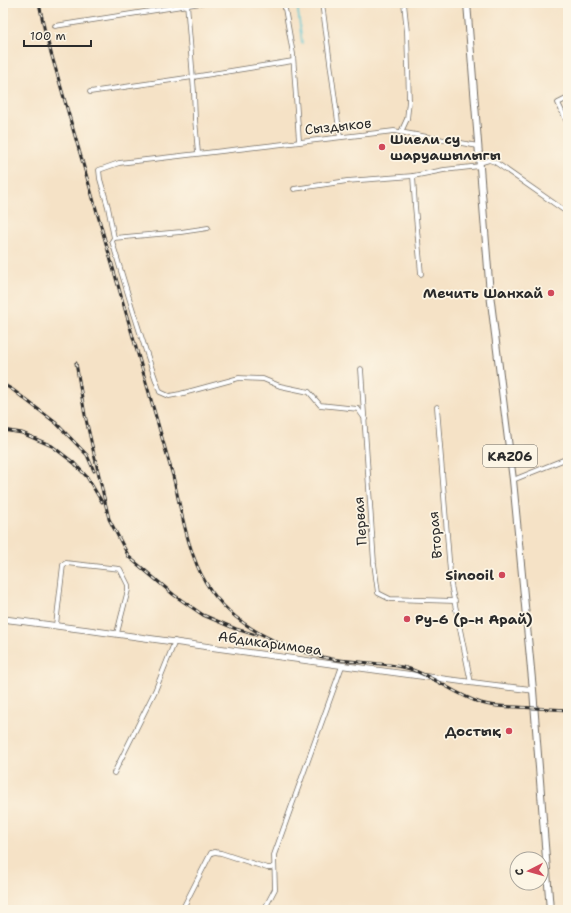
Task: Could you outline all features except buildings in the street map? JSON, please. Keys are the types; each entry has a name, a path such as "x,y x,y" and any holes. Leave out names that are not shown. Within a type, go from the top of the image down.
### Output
{"main road":[{"name":"KАZ06","path":"468,3 490,294 513,480 534,690 550,910"},
{"name":"Абдикаримова","path":"3,618 342,666 534,690"}],"street":[{"path":"55,26 201,3"},
{"path":"284,3 293,61 299,141"},
{"path":"322,3 340,137"},
{"path":"401,132 407,119 409,101 408,54 404,3"},
{"path":"187,4 198,153"},
{"path":"90,92 293,61"},
{"path":"568,98 558,103 568,124"},
{"name":"Сыздыков","path":"114,238 108,207 100,179 100,170 120,163 394,131 478,146"},
{"path":"294,189 347,181 413,176 480,164 489,160 495,162 568,213"},
{"path":"413,176 421,274"},
{"path":"208,228 114,238 112,241 160,392 169,396 239,378 263,379 280,386 309,392 320,405 358,409 365,419"},
{"name":"Первая","path":"361,369 373,548 378,593 390,599 454,601"},
{"name":"Вторая","path":"437,407 451,585 471,683"},
{"path":"513,480 568,458"},
{"path":"56,625 63,565 66,563 120,569 128,585 128,590 117,633"},
{"path":"114,773 156,691 175,642"},
{"path":"264,910 275,889 274,855 342,666"},
{"path":"182,910 211,853 221,852 267,868 274,866"}],"waterway":[{"path":"297,3 302,43"}],"railway":[{"path":"39,3 45,32 173,476 182,517 194,559 206,583 217,598 244,624 260,634 295,649 332,659 392,665 410,669 419,672 472,700 485,704 503,707 568,710"},
{"path":"76,363 85,415 109,519 129,557 174,595 203,615 236,629 256,635"},
{"path":"3,384 56,423 87,455 94,471"},
{"path":"3,430 22,433 52,446 74,463 87,477 102,502"}],"place":[{"name":"Шиели су шаруашылыгы","path":"382,147"},
{"name":"Мечить Шанхай","path":"551,293"},
{"name":"Sinooil","path":"502,575"},
{"name":"Ру-6 (р-н Арай)","path":"407,619"},
{"name":"Достық","path":"509,731"}]}
